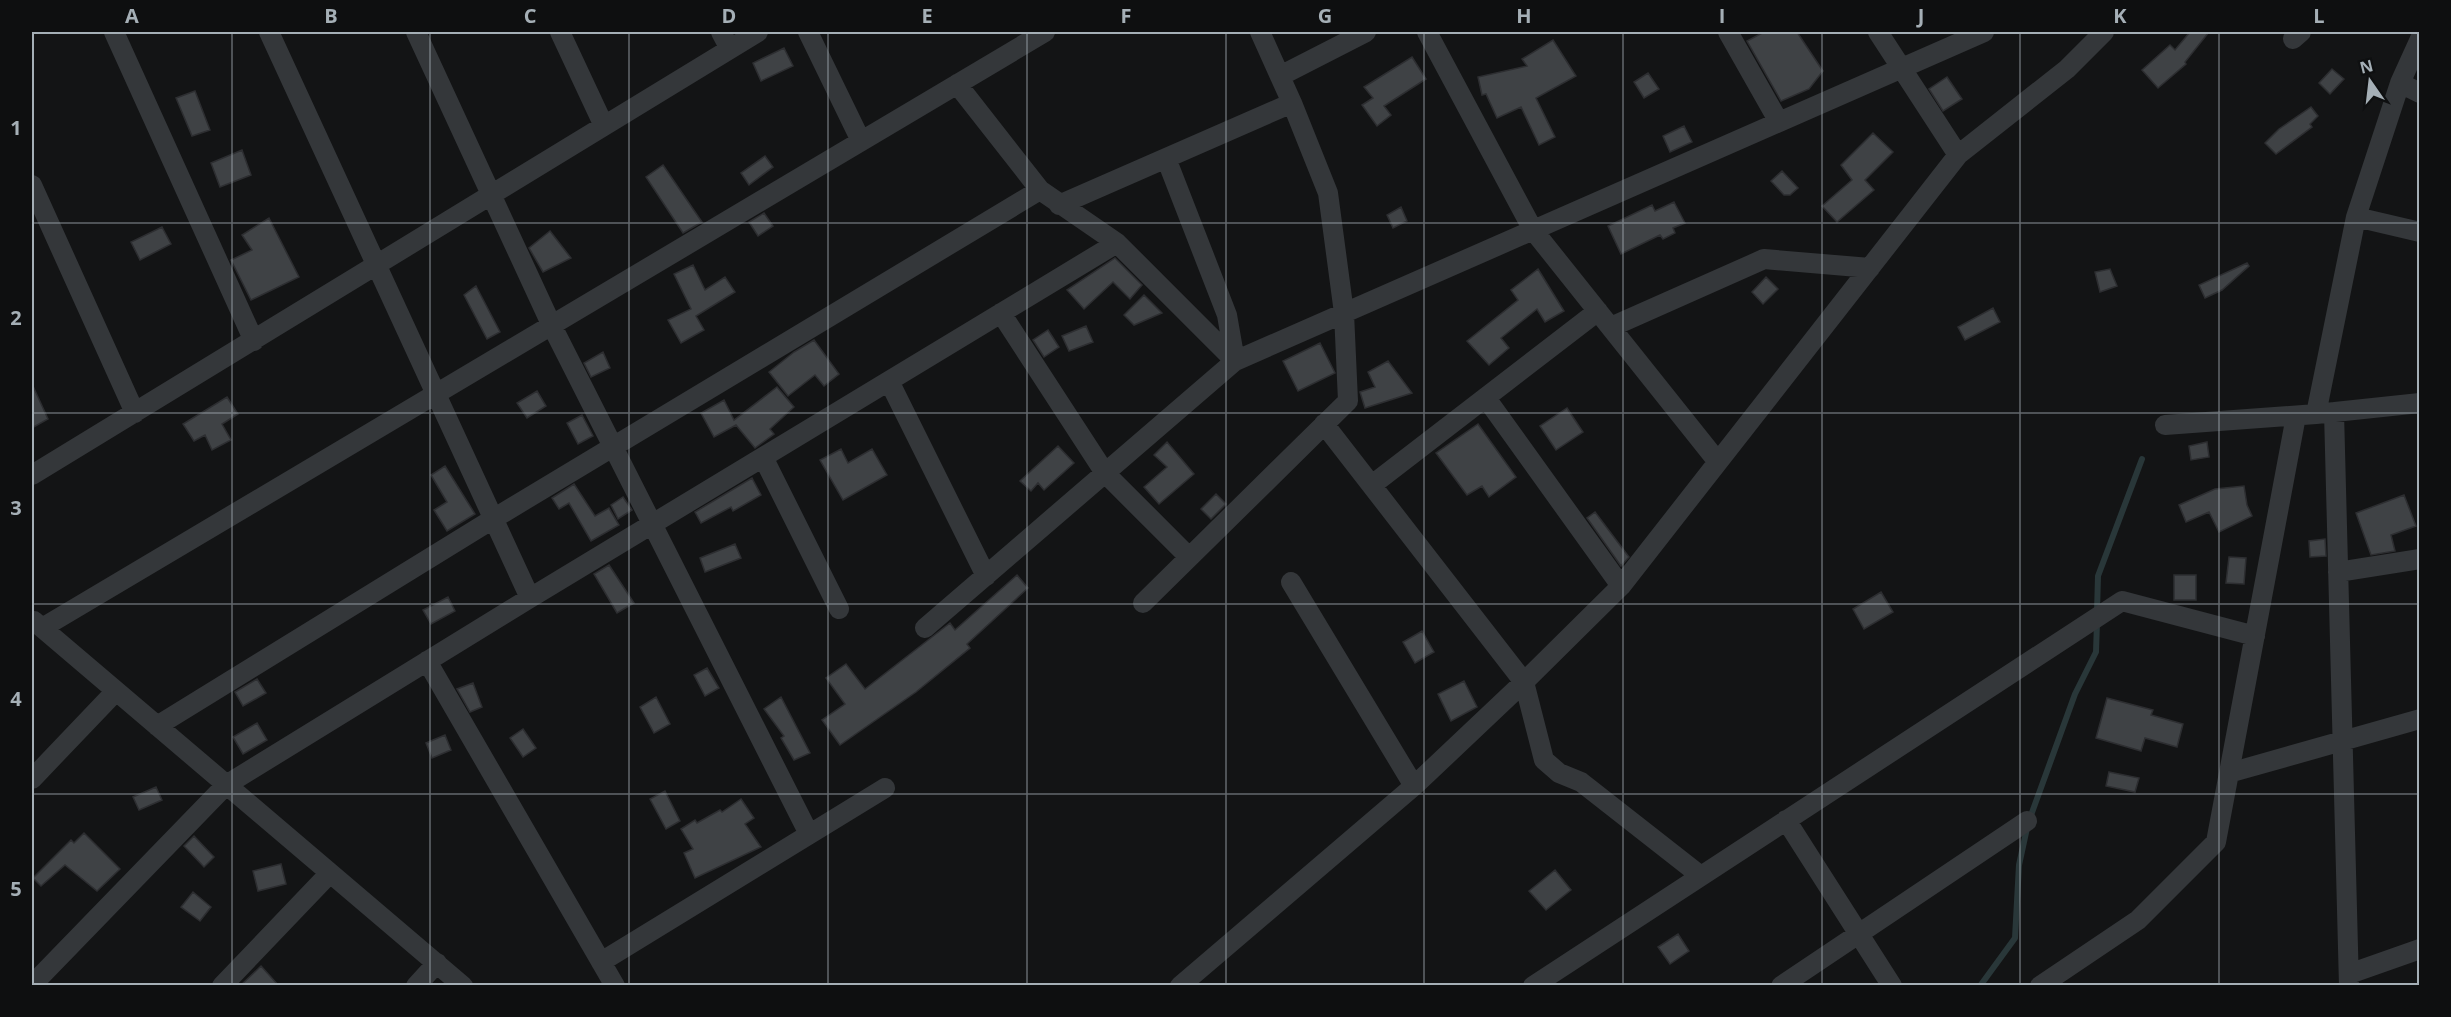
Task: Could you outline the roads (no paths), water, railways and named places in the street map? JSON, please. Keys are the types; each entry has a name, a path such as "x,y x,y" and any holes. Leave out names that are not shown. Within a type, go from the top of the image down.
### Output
{"street":[{"path":"114,32 254,341"},
{"path":"270,32 530,598"},
{"path":"416,32 551,324 809,834"},
{"path":"560,32 604,126"},
{"path":"32,475 604,126 726,40 758,32"},
{"path":"808,32 861,141"},
{"path":"463,986 37,624 435,393 1045,32"},
{"path":"1143,603 1348,401 1344,313 1328,193 1292,103 1260,32"},
{"path":"1280,76 1366,32"},
{"path":"1427,32 1533,230 1718,462"},
{"path":"1728,32 1779,122"},
{"path":"1878,32 1958,155"},
{"path":"926,628 1235,361 1984,32"},
{"path":"1180,986 1413,786 1524,682 1621,586 1958,155 2067,69 2104,32"},
{"path":"2420,39 2400,83 2356,217 2325,413 2338,572 2349,980 2420,949"},
{"path":"2400,83 2420,93"},
{"path":"957,84 1040,190 1117,243 1235,361"},
{"path":"1059,205 1292,103"},
{"path":"1166,158 1227,315 1235,361"},
{"path":"32,185 135,413"},
{"path":"157,726 494,519 1040,190"},
{"path":"2356,217 2420,232"},
{"path":"32,986 226,785 1117,243"},
{"path":"1611,327 1764,259 1870,267"},
{"path":"1372,485 1598,311"},
{"path":"1001,313 1105,473 1190,557"},
{"path":"889,381 986,576"},
{"path":"1486,398 1621,586"},
{"path":"2165,425 2296,416 2420,403"},
{"path":"2040,986 2138,920 2216,842 2296,416"},
{"path":"1324,424 1524,682 1544,760 1558,773 1581,782 1701,876"},
{"path":"763,457 839,609"},
{"path":"2338,572 2420,559"},
{"path":"1291,582 1413,786"},
{"path":"1533,986 2122,601 2255,636"},
{"path":"427,661 615,986"},
{"path":"32,779 116,691"},
{"path":"2229,773 2420,719"},
{"path":"601,962 885,788"},
{"path":"1786,820 1892,986"},
{"path":"1780,986 2027,821"},
{"path":"222,986 330,873"},
{"path":"416,986 437,963"}],"waterway":[{"path":"2097,612 2098,576 2142,459"},
{"path":"2030,818 2075,694 2096,652 2097,622"},
{"path":"1980,986 2015,938 2019,865 2027,828"}]}
